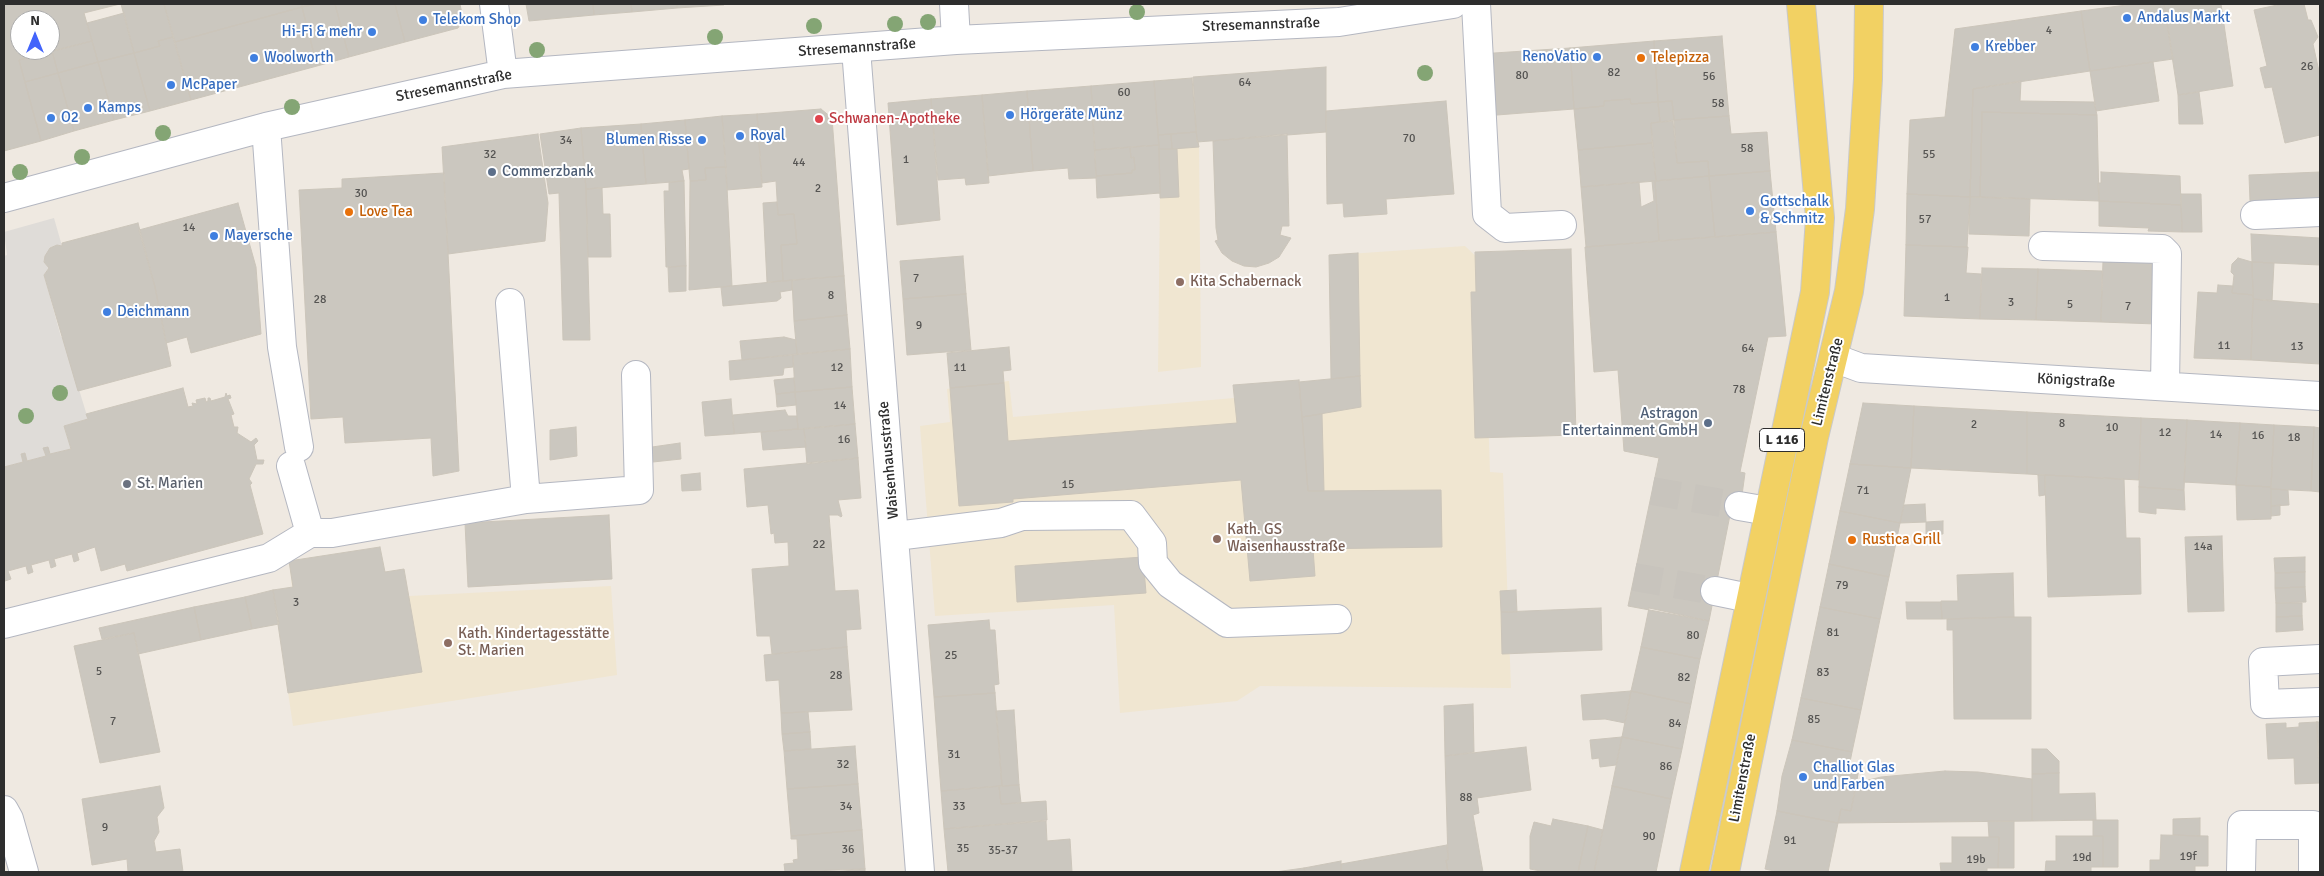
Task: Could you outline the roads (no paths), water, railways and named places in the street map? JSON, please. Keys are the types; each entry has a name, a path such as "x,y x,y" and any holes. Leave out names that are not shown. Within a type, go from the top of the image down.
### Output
{"main road":[{"name":"Limitenstraße","path":"1694,872 1749,598 1815,292 1820,218 1801,4"},
{"name":"Limitenstraße","path":"1725,872 1814,437 1849,291 1860,209 1868,79 1869,4"}],"street":[{"path":"494,4 504,74"},
{"path":"954,4 956,40"},
{"name":"Stresemannstraße","path":"4,198 266,127 504,74 1453,4"},
{"path":"1476,4 1487,214 1505,228 1562,226"},
{"name":"Waisenhausstraße","path":"856,49 896,536 920,872"},
{"path":"266,127 282,348 295,456 310,533"},
{"path":"2255,215 2320,212"},
{"path":"2043,246 2162,249 2167,254 2165,386"},
{"path":"510,303 526,499"},
{"name":"Königstraße","path":"1834,358 1861,368 2320,396"},
{"path":"4,624 270,558 310,533 332,533 526,499 639,490 636,375"},
{"path":"1740,506 1768,511"},
{"path":"896,536 1001,523 1022,516 1131,515 1152,544 1154,563 1170,584 1227,623 1337,619"},
{"path":"1715,591 1749,598"},
{"path":"2320,659 2263,662 2265,704 2320,702"},
{"path":"4,810 9,819 24,872"},
{"path":"2242,872 2242,825 2313,825 2313,872"}],"tunnel":[{"path":"1652,491 1739,506"},
{"path":"1634,577 1715,591"}],"place":[{"name":"Andalus Markt","path":"2127,18"},
{"name":"Telekom Shop","path":"423,20"},
{"name":"Hi-Fi & mehr","path":"372,32"},
{"name":"Krebber","path":"1975,47"},
{"name":"RenoVatio","path":"1597,57"},
{"name":"Woolworth","path":"254,58"},
{"name":"Telepizza","path":"1641,58"},
{"name":"McPaper","path":"171,85"},
{"name":"Kamps","path":"88,108"},
{"name":"Hörgeräte Münz","path":"1010,115"},
{"name":"O2","path":"51,118"},
{"name":"Schwanen-Apotheke","path":"819,119"},
{"name":"Royal","path":"740,136"},
{"name":"Blumen Risse","path":"702,140"},
{"name":"Commerzbank","path":"492,172"},
{"name":"Gottschalk & Schmitz","path":"1750,211"},
{"name":"Love Tea","path":"349,212"},
{"name":"Mayersche","path":"214,236"},
{"name":"Kita Schabernack","path":"1180,282"},
{"name":"Deichmann","path":"107,312"},
{"name":"Astragon Entertainment GmbH","path":"1708,423"},
{"name":"St. Marien","path":"127,484"},
{"name":"Kath. GS Waisenhausstraße","path":"1217,539"},
{"name":"Rustica Grill","path":"1852,540"},
{"name":"Kath. Kindertagesstätte St. Marien","path":"448,643"},
{"name":"Challiot Glas und Farben","path":"1803,777"}]}
